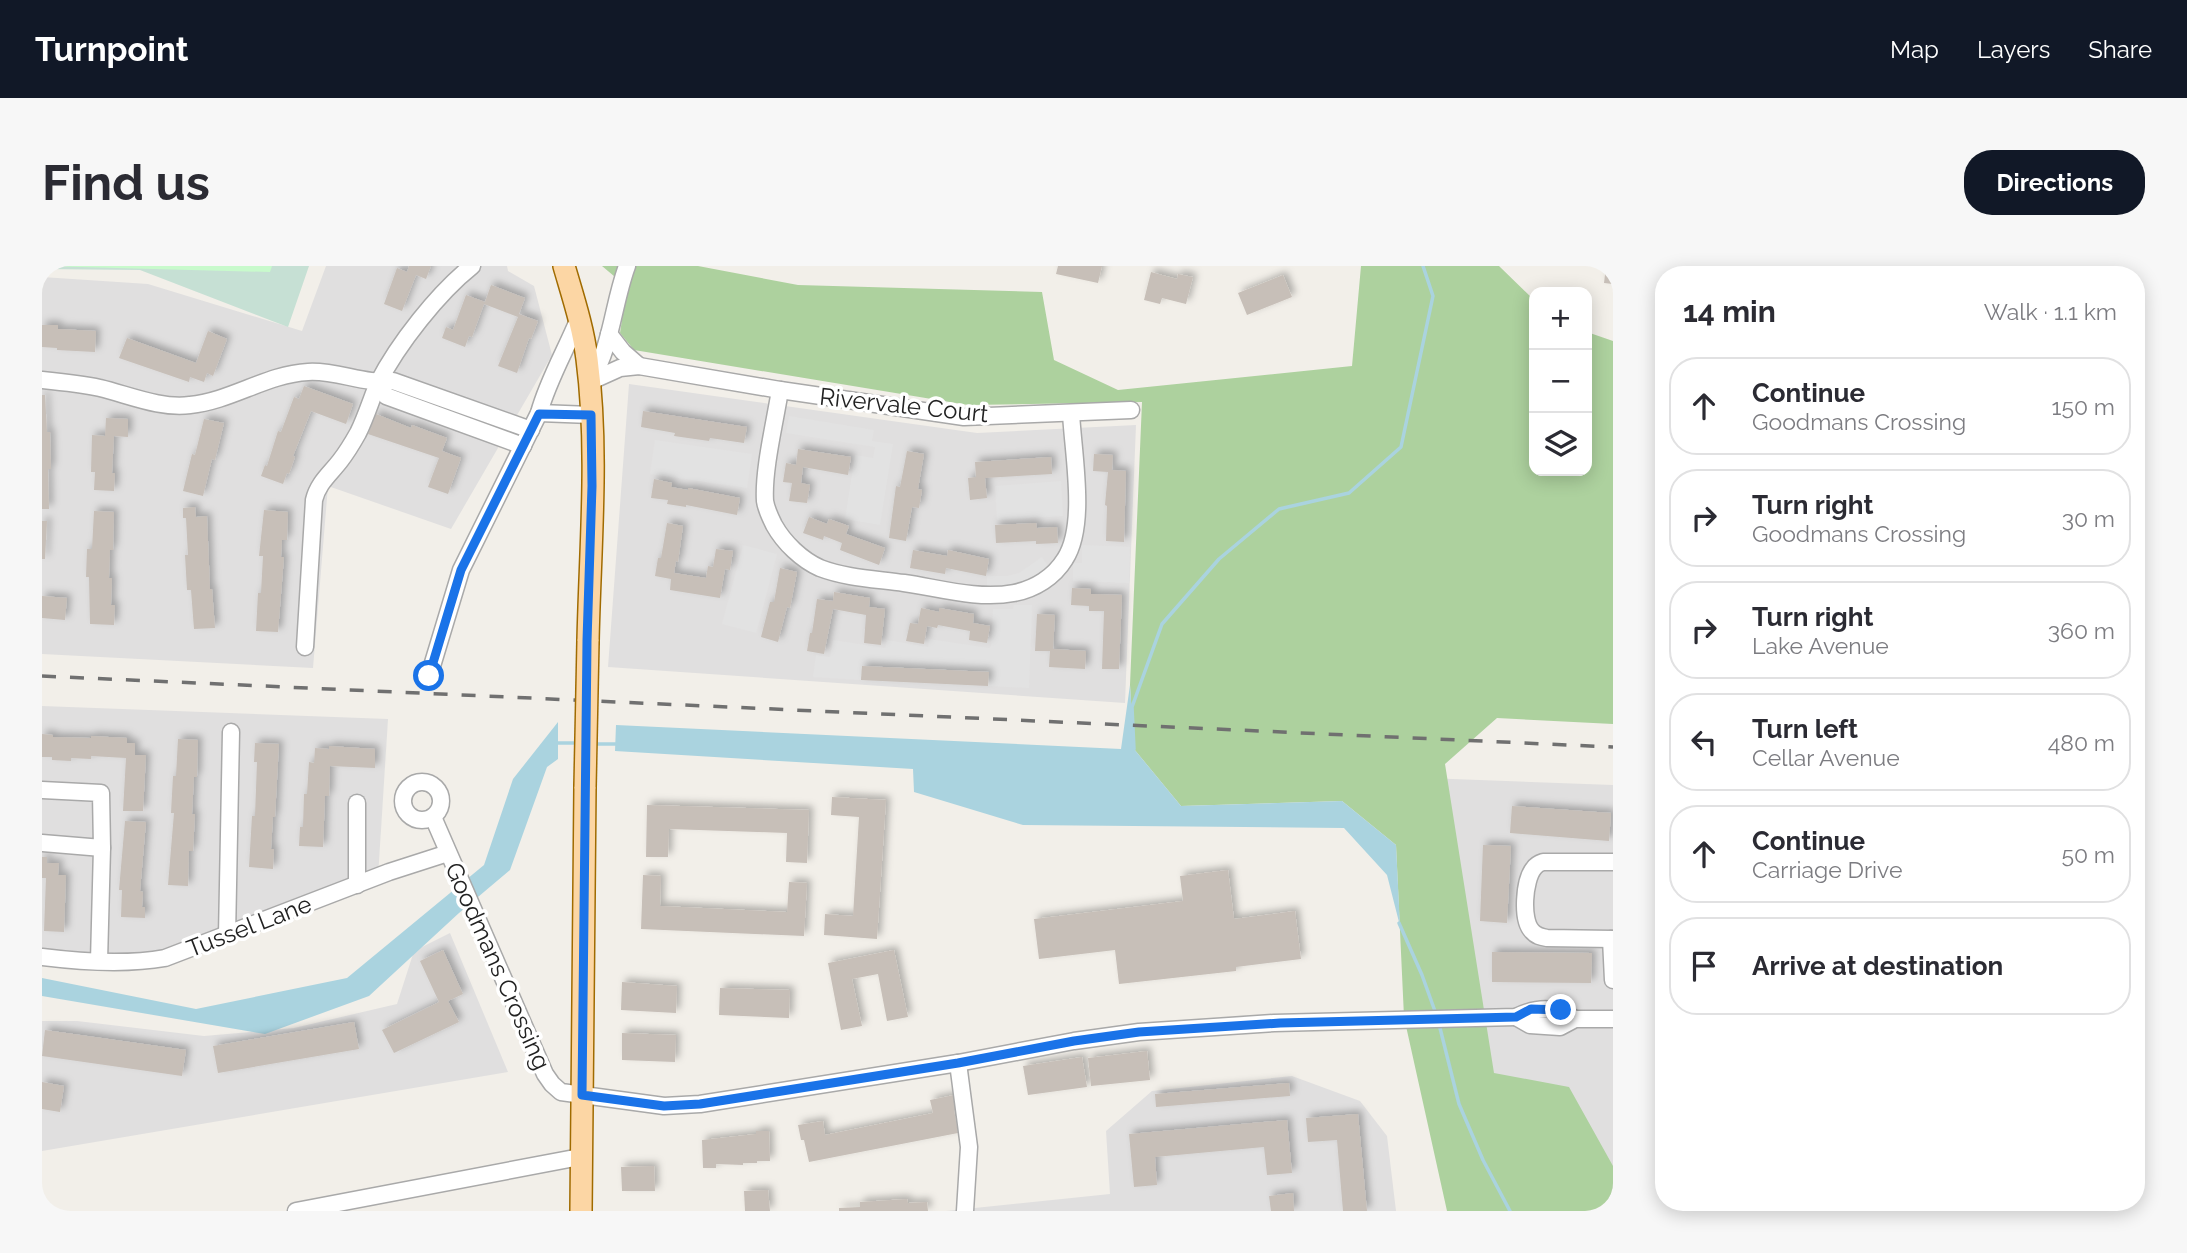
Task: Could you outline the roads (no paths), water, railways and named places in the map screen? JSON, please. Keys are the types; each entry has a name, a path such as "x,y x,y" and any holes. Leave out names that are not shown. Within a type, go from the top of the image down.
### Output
{"main road":[{"path":"565,266 585,342 591,415 581,1211"}],"street":[{"path":"306,647 314,496 317,486 341,460 358,432 379,383 400,349 455,279 472,266"},
{"path":"589,382 606,350 620,285 627,266"},
{"path":"429,676 461,570 539,414 545,389 579,318"},
{"path":"609,334 639,366"},
{"name":"Rivervale Court","path":"589,382 620,368 639,366 964,417 1131,410"},
{"path":"42,380 98,388 177,406 209,402 292,374 338,374 379,383 393,381 531,430"},
{"path":"379,383 386,396 523,446"},
{"path":"780,390 765,503 774,526 786,543 822,569 978,595 1003,595 1028,590 1053,574 1072,547 1077,520 1071,413"},
{"path":"539,414 591,415"},
{"path":"227,936 231,732"},
{"path":"42,790 101,793 99,961"},
{"path":"357,803 357,885"},
{"name":"Goodmans Crossing","path":"433,817 545,1074 561,1091 582,1095 664,1106 700,1104 958,1063 1074,1041 1139,1032 1219,1026 1516,1017 1531,1009 1561,1010 1575,1018 1613,1019"},
{"path":"42,844 102,848"},
{"name":"Tussel Lane","path":"42,957 99,961 165,958 448,853"},
{"path":"1613,862 1543,862 1534,868 1526,887 1527,923 1531,931 1538,936 1612,939 1613,980"},
{"path":"958,1063 969,1147 965,1211"},
{"path":"296,1211 369,1205 580,1157"}],"water":[{"path":"1130,685 1134,749 1181,806 1342,801 1396,845 1400,926 1387,875 1344,828 1023,825 914,792 913,769 615,751 616,725 1121,749"},
{"path":"558,722 558,759 547,767 510,870 369,996 265,1034 42,996 42,978 196,1009 347,978 484,865 513,779"}],"waterway":[{"path":"1134,749 1132,707 1162,624 1219,559 1279,509 1349,493 1401,447 1433,296 1423,266"},
{"path":"554,743 578,743"},
{"path":"592,744 620,744"},
{"path":"1399,923 1436,1014"},
{"path":"1439,1024 1459,1104 1483,1160 1510,1211"}],"railway":[{"path":"42,676 1613,747"}]}
